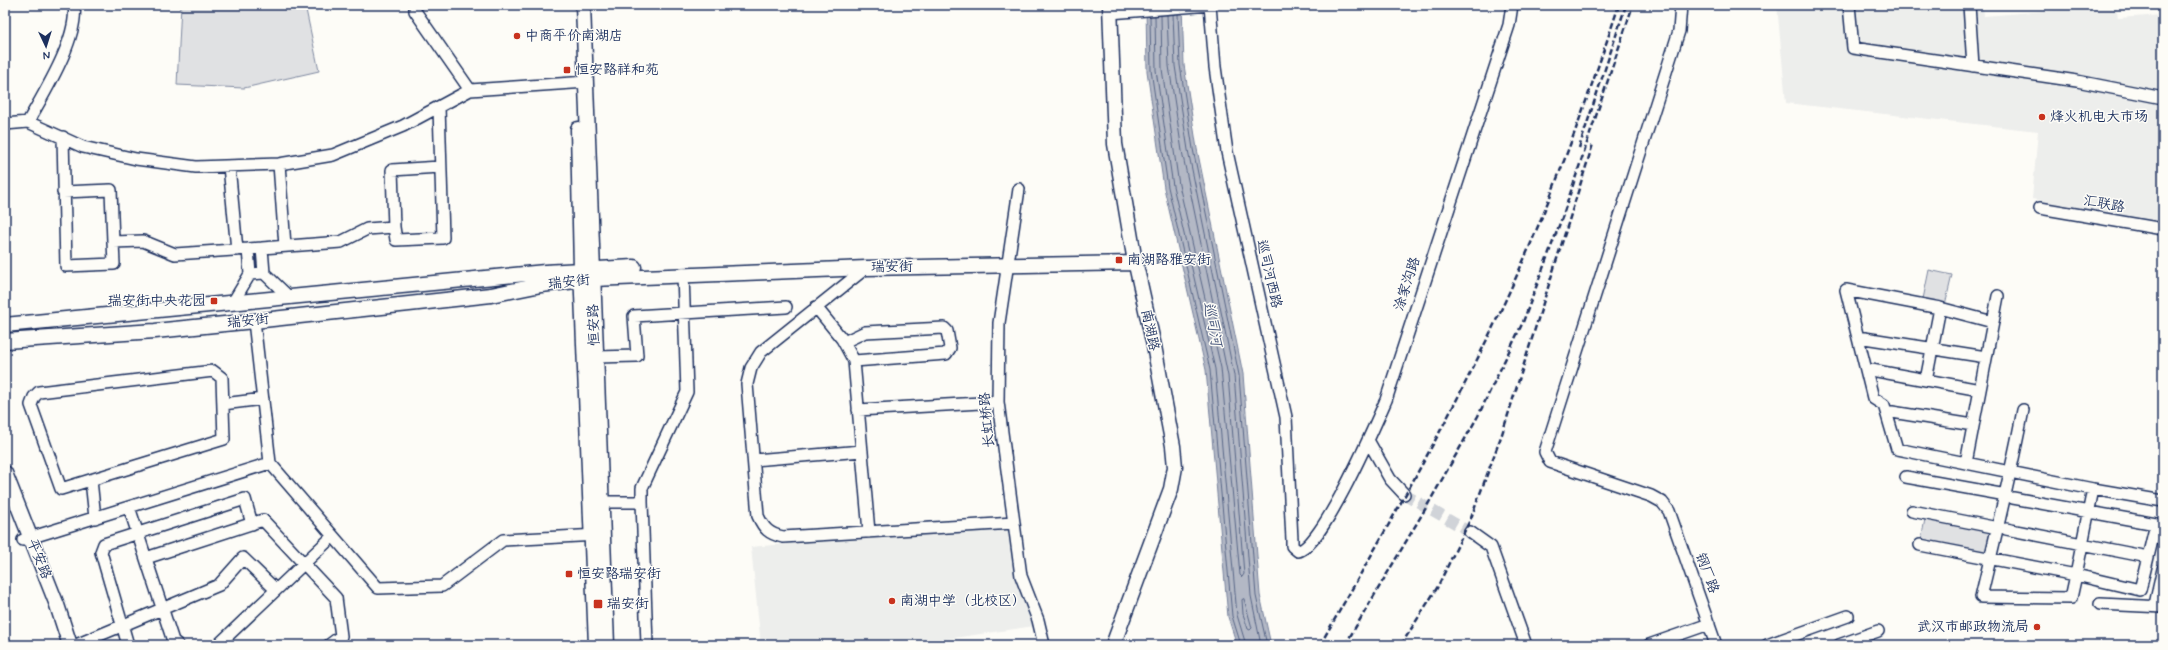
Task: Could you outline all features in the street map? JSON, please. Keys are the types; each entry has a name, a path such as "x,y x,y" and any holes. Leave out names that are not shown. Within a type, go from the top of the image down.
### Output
{"main road":[{"name":"恒安路","path":"574,5 582,82"},
{"name":"恒安路","path":"583,5 582,82 587,274 597,535 596,645"},
{"name":"南湖路","path":"1110,9 1115,144 1135,260 1165,401 1175,467 1170,489 1113,645"},
{"name":"瑞安街","path":"5,325 290,298 587,274 1008,261 1135,260"},
{"name":"瑞安街","path":"5,341 155,331 491,295 587,274 683,274 866,268 1008,261"},
{"name":"恒安路","path":"587,274 596,357 601,502 597,535 607,645"},
{"name":"平安路","path":"5,473 55,622 61,645"},
{"name":"平安路","path":"5,495 27,539 70,645"}],"street":[{"path":"28,122 61,62 76,14 74,5"},
{"path":"415,5 416,11 470,90"},
{"path":"1110,9 1210,5"},
{"name":"巡司河西路","path":"1210,5 1215,66 1227,152 1286,417 1292,540 1294,549"},
{"name":"涂家沟路","path":"1294,549 1298,551 1306,549 1315,537 1345,487 1369,442 1386,400 1506,32 1512,5"},
{"name":"钢厂路","path":"1681,5 1679,31 1545,452 1550,462 1651,496 1662,502 1669,511 1716,645"},
{"path":"1849,5 1853,48 2077,81 2163,98"},
{"path":"1969,5 1973,66"},
{"path":"5,124 28,122 83,147 136,159 196,168 278,164 333,155 403,126 470,90 582,82"},
{"path":"439,107 443,238 396,240 394,227 392,170 440,167"},
{"path":"63,138 63,192 66,266 114,264 111,190 63,192"},
{"path":"278,164 285,246"},
{"path":"229,166 242,250 250,274 232,304"},
{"name":"长虹桥路","path":"1020,189 999,323 998,402 1021,576 1038,620 1044,645"},
{"name":"汇联路","path":"2040,208 2163,230"},
{"path":"113,242 143,241 175,254 341,242 368,229 394,227"},
{"path":"262,248 264,273 290,298"},
{"path":"866,268 761,352 751,368 747,384 758,516 763,528 773,535 784,537 1014,523"},
{"path":"250,274 264,273"},
{"path":"646,645 642,488 687,392 683,274"},
{"path":"1993,322 1940,308 1846,290 1873,398 1884,405 1897,449 2093,489 2163,501"},
{"path":"1966,463 1998,296"},
{"path":"596,357 637,356 634,316 786,307"},
{"path":"816,307 844,342 854,362 869,532"},
{"path":"1926,380 1940,308"},
{"path":"254,321 270,463 378,588 442,586 504,540 597,535"},
{"path":"844,342 865,332 944,328 947,332 950,348 946,354 854,362"},
{"path":"1858,337 1986,358"},
{"path":"1866,369 1980,390"},
{"path":"213,371 222,378 223,404 224,439 62,489 31,406 39,392 213,371"},
{"path":"223,404 263,399"},
{"path":"858,410 998,402"},
{"path":"2022,410 2012,472 2010,496 2002,528 1990,559 1981,597 2071,598 2093,489"},
{"path":"1886,411 1973,425"},
{"path":"1369,442 1390,479 1404,494"},
{"path":"754,460 862,451"},
{"path":"27,539 270,463"},
{"path":"1906,477 2156,524 2140,590 2076,575 1920,545"},
{"path":"91,480 95,518"},
{"path":"128,645 101,552 104,544 245,499 252,524"},
{"path":"601,502 642,502"},
{"path":"129,507 173,641 178,645"},
{"path":"1912,511 2148,557"},
{"path":"146,558 263,520 336,598 341,636 329,645"},
{"path":"1470,532 1491,547 1526,645"},
{"path":"218,645 333,536"},
{"path":"76,645 219,585 243,558 276,590"},
{"path":"2100,604 2159,603 2163,569"},
{"path":"1767,645 1794,641 1848,616"},
{"path":"1649,645 1709,624"},
{"path":"1839,645 1878,631"}],"shaded area":[{"path":"181,5 305,5 319,71 244,88 177,85"},
{"name":"烽火机电大市场","path":"1777,5 1983,5 1984,16 2116,5 2118,18 2163,15 2163,224 2032,199 2038,131 1786,103"},
{"path":"1929,270 1952,275 1944,309 1922,304"},
{"path":"1926,514 1998,528 1990,559 1920,545"},
{"name":"南湖中学（北校区）","path":"1014,523 1034,626 906,645 761,645 751,547"}],"water":[{"name":"巡司河","path":"1146,5 1182,5 1184,65 1197,149 1243,374 1260,595 1271,645 1237,645 1228,617 1206,370 1164,188 1147,71"}],"tunnel":[{"path":"1404,494 1470,532"}],"railway":[{"path":"1320,645 1441,430 1486,342 1523,261 1553,189 1594,79 1619,5"},
{"path":"1579,148 1626,5"},
{"path":"1345,645 1478,416 1523,322 1563,215 1633,5"},
{"path":"1401,645 1437,588 1471,518 1502,434 1593,144"}],"place":[{"name":"中商平价南湖店","path":"517,36"},
{"name":"恒安路祥和苑","path":"567,70"},
{"name":"烽火机电大市场","path":"2042,117"},
{"name":"南湖路雅安街","path":"1119,260"},
{"name":"瑞安街中央花园","path":"214,301"},
{"name":"恒安路瑞安街","path":"569,574"},
{"name":"南湖中学（北校区）","path":"892,601"},
{"name":"瑞安街","path":"598,604"},
{"name":"武汉市邮政物流局","path":"2037,627"}]}
